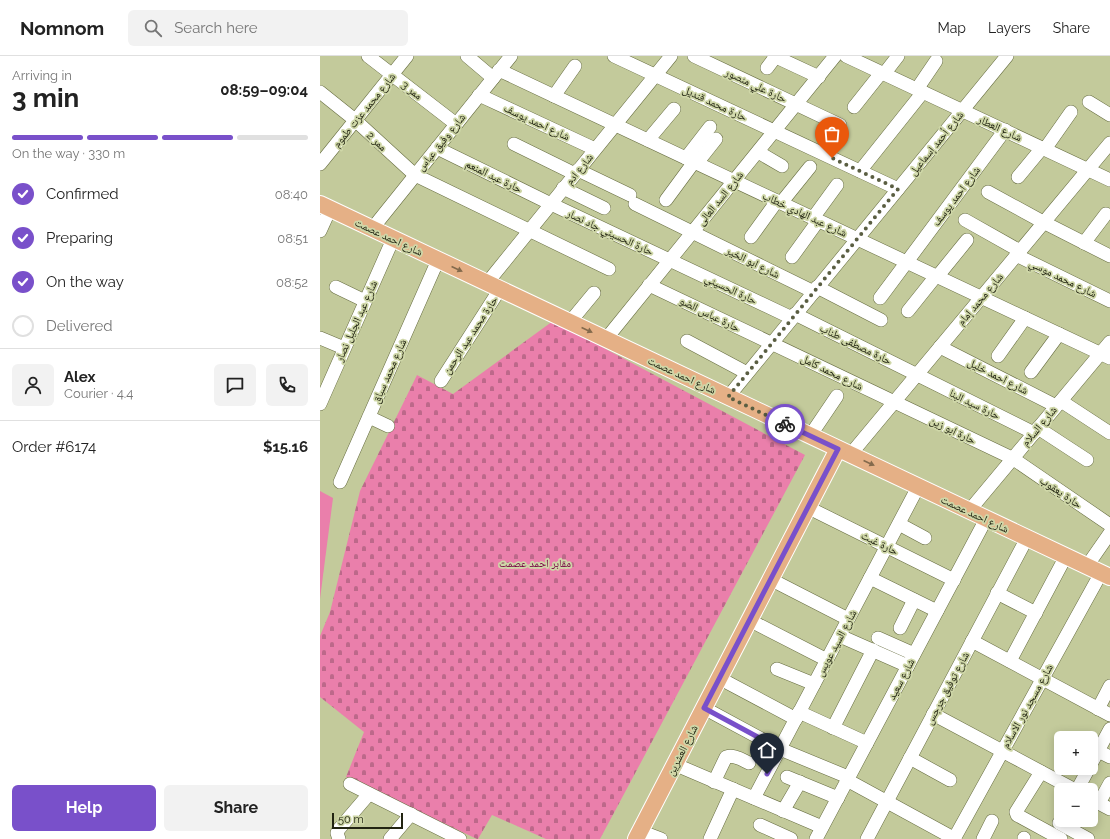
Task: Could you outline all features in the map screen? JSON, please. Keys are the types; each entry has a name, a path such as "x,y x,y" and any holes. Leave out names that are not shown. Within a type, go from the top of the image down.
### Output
{"main road":[{"name":"شارع احمد عصمت","path":"325,207 1099,572"},
{"name":"شارع العشرين","path":"638,835 807,507 844,452"}],"street":[{"name":"ممر 3","path":"368,56 456,124"},
{"name":"شارع محمد عزت طموم","path":"320,164 407,56"},
{"name":"شارع عبد الهادي خطاب","path":"467,56 496,74 554,96 615,124 1105,356"},
{"name":"شارع وفيق عباس","path":"372,229 511,56"},
{"name":"حارة محمد قنديل","path":"614,56 898,189"},
{"name":"شارع ادم","path":"493,286 529,230 671,56"},
{"name":"حارة علي منصور","path":"694,56 840,125"},
{"path":"767,68 775,56 819,77"},
{"name":"شارع السد العالى","path":"606,339 835,56"},
{"name":"شارع العطار","path":"846,56 1110,180"},
{"path":"854,107 898,56"},
{"name":"شارع أحمد إسماعيل","path":"728,397 1004,57"},
{"path":"860,171 920,90 936,61"},
{"path":"554,96 575,66"},
{"name":"ممر 2","path":"320,92 355,120 415,175 609,269"},
{"name":"شارع احمد يوسف","path":"479,95 595,149"},
{"path":"1089,102 1110,115"},
{"path":"648,140 674,109"},
{"path":"1018,178 1071,112"},
{"name":"شارع احمد يوسف","path":"880,298 1005,130"},
{"path":"666,200 713,133"},
{"name":"شارع ابو الخير","path":"514,144 633,200 692,232 881,320"},
{"name":"شارع محمد إمام","path":"844,452 894,402 1109,144"},
{"name":"حارة عبد المنعم","path":"437,148 551,204"},
{"path":"758,152 782,166"},
{"path":"751,237 810,167"},
{"path":"792,257 837,185"},
{"path":"563,188 604,208"},
{"path":"988,192 1110,256"},
{"name":"حارة الحسيني جاد نصار","path":"551,204 670,260"},
{"path":"320,231 325,207"},
{"path":"1084,243 1106,214"},
{"name":"شارع محمد موسي","path":"965,220 1018,253 1110,301"},
{"name":"شارع عبد الجليل نصار","path":"320,404 393,238"},
{"path":"908,311 967,240"},
{"name":"شارع محمد سباق","path":"340,482 438,260"},
{"name":"حارة الحسيني","path":"670,260 794,316"},
{"name":"حارة عباس الضو","path":"649,285 771,343"},
{"name":"حارة محمد عبد الرحمن","path":"441,381 493,286"},
{"path":"336,287 365,301"},
{"path":"570,322 594,293"},
{"name":"حارة مصطفى طناب","path":"794,316 917,374"},
{"path":"998,356 1025,318"},
{"path":"1031,372 1059,334"},
{"path":"320,338 344,348"},
{"path":"687,341 747,373"},
{"name":"شارع السلام","path":"969,510 1058,404 1105,356 1110,342"},
{"name":"شارع محمد كامل","path":"771,343 894,402"},
{"name":"شارع احمد خليل","path":"940,347 1058,404 1110,433"},
{"name":"حارة سيد البنا","path":"917,374 1036,430 1087,460"},
{"path":"810,436 837,396"},
{"name":"حارة ابو زين","path":"894,402 1012,458"},
{"path":"369,417 388,426"},
{"name":"حارة يعقوب","path":"1012,458 1110,525"},
{"name":"شارع السيد عويس","path":"754,798 918,487"},
{"name":"حارة غيث","path":"807,507 954,580"},
{"name":"شارع سعيد","path":"816,839 986,519"},
{"path":"899,524 925,538"},
{"name":"شارع مسجد نور الاسلام","path":"954,839 1099,572 1110,534"},
{"name":"شارع توفيق جرجس","path":"867,839 1027,538"},
{"path":"1010,661 1066,556"},
{"path":"870,578 937,611"},
{"path":"770,579 848,619"},
{"path":"997,593 1036,613"},
{"path":"900,628 914,600"},
{"path":"749,620 827,660"},
{"path":"840,636 908,666"},
{"path":"878,638 914,654"},
{"path":"972,641 1110,715"},
{"path":"833,728 873,650"},
{"path":"777,669 814,684"},
{"path":"719,678 797,716 833,728 867,743"},
{"path":"1098,709 1110,686"},
{"path":"704,708 780,749 848,779 954,839"},
{"path":"933,714 1062,783"},
{"path":"1110,729 1098,751 1110,757"},
{"path":"714,782 726,757 733,756 749,763"},
{"path":"910,758 950,780"},
{"path":"674,764 822,827"},
{"path":"1041,772 1016,813 1018,816 1057,831 1088,839"},
{"path":"787,776 838,798"},
{"path":"783,811 800,782"},
{"path":"1100,804 1110,783"},
{"path":"350,784 460,839"},
{"path":"710,839 733,789"},
{"path":"339,839 337,833 339,829 369,794"},
{"path":"390,839 411,814"},
{"path":"983,839 992,821"},
{"path":"760,825 791,839"},
{"path":"638,835 661,839"}],"green space":[{"name":"مقابر احمد عصمت","path":"553,321 805,455 600,839 546,839 492,815 477,839 346,777 364,732 320,697 320,636 330,612 360,491 417,375 453,394"},
{"path":"320,491 333,498 320,599"}],"way so far":[{"path":"785,424 728,397 856,238 898,189 832,158"}],"route":[{"path":"767,774 780,749 704,708 838,449 785,424"}]}
